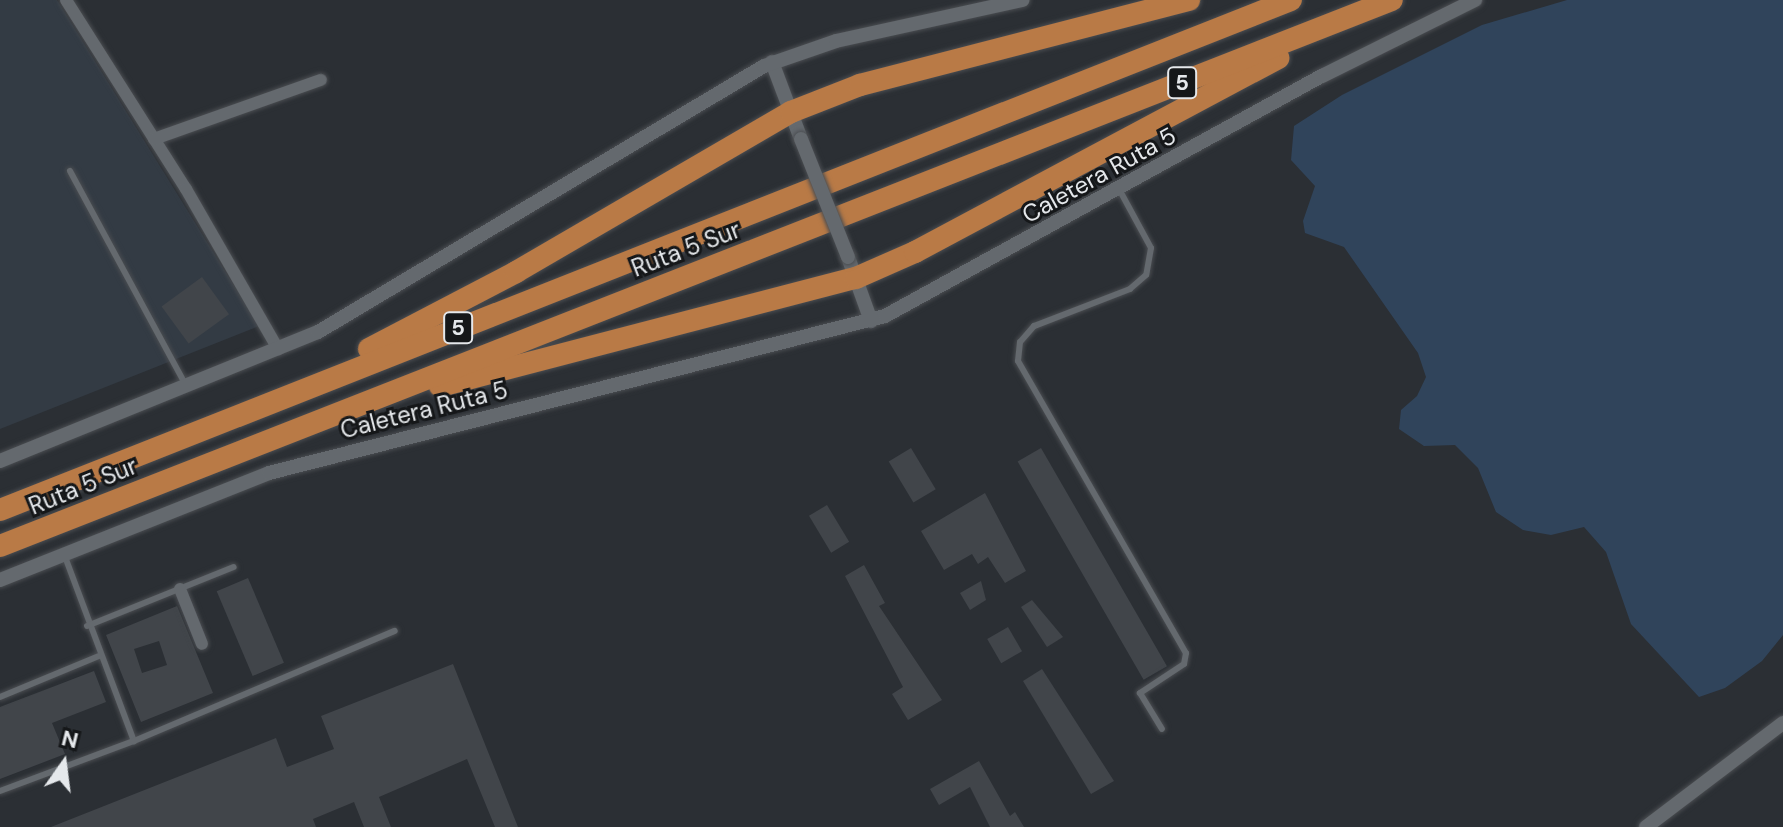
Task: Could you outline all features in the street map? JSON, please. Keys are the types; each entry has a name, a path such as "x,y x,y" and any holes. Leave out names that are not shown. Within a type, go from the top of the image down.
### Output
{"highway":[{"path":"273,400 516,272 791,112 860,85 1189,0"},
{"name":"Ruta 5 Sur","path":"0,510 1291,0"},
{"path":"348,409 915,252 1385,3"},
{"name":"Ruta 5 Sur","path":"0,546 1385,3"}],"street":[{"path":"66,0 154,139 278,349"},
{"path":"0,461 278,349 398,286 772,62 828,43 1023,0"},
{"name":"Caletera Ruta 5","path":"0,580 284,468 871,321 1373,49 1475,0"},
{"path":"772,62 871,321"},
{"path":"154,139 321,80"},
{"path":"180,589 202,644"},
{"path":"1646,827 1783,723"}],"lane":[{"path":"70,171 186,387"},
{"path":"1119,189 1151,248 1146,275 1130,289 1034,326 1020,342 1018,361 1186,653 1184,664 1140,693 1162,729"},
{"path":"64,554 87,626 134,741"},
{"path":"87,626 234,567"},
{"path":"0,791 134,741 395,631"},
{"path":"0,697 99,656"}],"shaded area":[{"path":"0,0 57,0 259,326 0,429"},
{"path":"1567,0 1783,0 1783,635 1762,661 1725,688 1699,697 1631,624 1606,552 1584,527 1551,535 1523,530 1496,512 1478,468 1455,445 1424,446 1399,429 1401,410 1417,396 1426,377 1418,353 1344,247 1305,233 1303,221 1315,186 1291,160 1294,126 1342,95 1482,25"}],"building":[{"path":"202,277 229,314 189,344 162,306"},
{"path":"911,448 936,489 913,503 889,461"},
{"path":"1041,448 1167,666 1144,680 1018,462"},
{"path":"985,493 1026,571 1005,583 988,557 978,564 972,554 944,570 921,531"},
{"path":"827,505 849,542 831,553 809,516"},
{"path":"864,565 885,603 879,606 942,700 908,720 892,694 903,687 845,576"},
{"path":"248,578 284,663 253,676 217,591"},
{"path":"981,581 986,600 970,610 960,593"},
{"path":"1032,600 1063,637 1047,647 1021,607"},
{"path":"177,606 213,693 141,722 106,635","holes":["159,641 167,665 142,673 134,649"]},
{"path":"1008,627 1022,651 1001,663 987,639"},
{"path":"453,664 518,827 495,827 467,759 379,797 391,827 364,827 354,802 313,819 316,827 51,827 276,738 287,767 334,749 321,716"},
{"path":"1042,669 1114,781 1091,794 1023,681"},
{"path":"94,671 106,702 52,723 65,754 0,779 0,707"},
{"path":"979,761 1010,816 1015,812 1024,827 990,827 970,787 939,805 930,789"}]}
